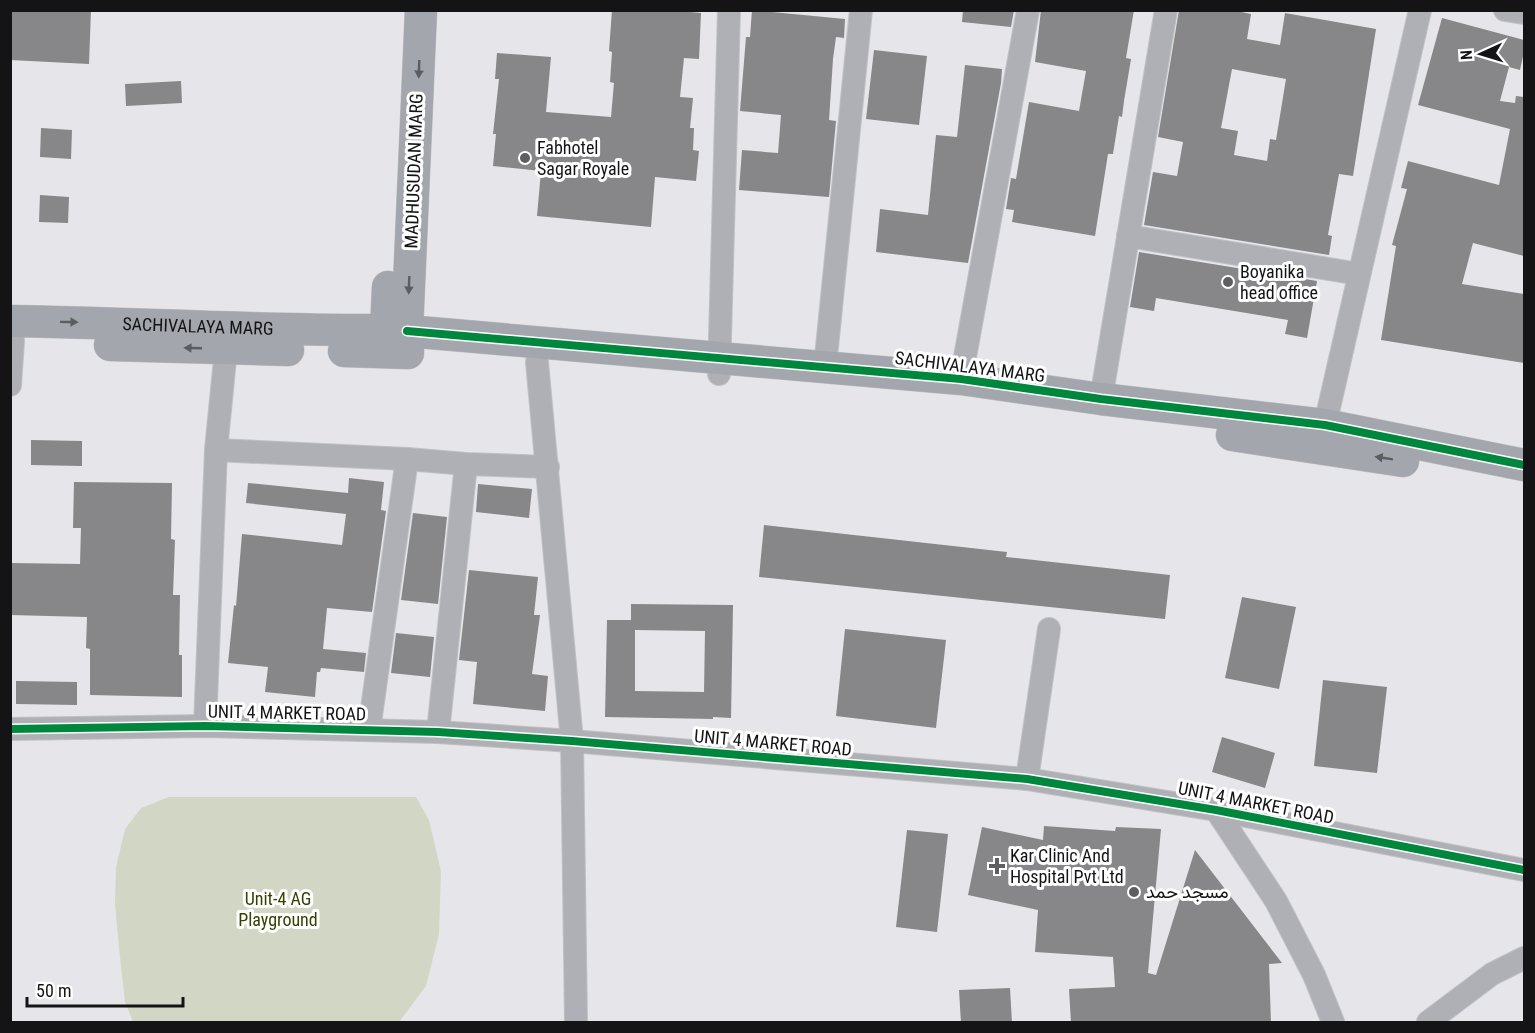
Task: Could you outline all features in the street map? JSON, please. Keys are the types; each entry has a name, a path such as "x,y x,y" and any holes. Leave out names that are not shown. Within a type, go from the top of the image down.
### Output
{"street":[{"name":"MADHUSUDAN MARG","path":"397,341 399,10"},
{"name":"MADHUSUDAN MARG","path":"397,341 421,10"},
{"path":"719,365 729,10"},
{"path":"825,367 861,10"},
{"path":"961,379 1028,10"},
{"path":"1101,399 1166,10"},
{"path":"1322,436 1420,10"},
{"path":"1505,10 1524,13"},
{"path":"1128,236 1359,274"},
{"name":"SACHIVALAYA MARG","path":"11,331 225,338 303,331 397,341 719,365 827,383 1145,422 1322,436 1524,483"},
{"path":"10,385 11,331"},
{"path":"205,726 216,450 225,338"},
{"name":"SACHIVALAYA MARG","path":"397,341 537,362 825,367 961,379 1101,399 1322,436 1524,465"},
{"path":"537,362 572,741 576,1023"},
{"path":"216,450 548,467"},
{"path":"369,729 407,459"},
{"path":"438,732 466,464"},
{"path":"1028,779 1049,629"},
{"name":"UNIT 4 MARKET ROAD","path":"10,729 205,726 438,732 1028,779 1216,810 1524,870"},
{"path":"1216,810 1276,900 1314,975 1333,1023"},
{"path":"1428,1023 1492,974 1524,958"}],"green space":[{"name":"Unit-4 AG Playground","path":"169,797 416,797 429,820 441,871 439,934 426,986 399,1022 133,1022 125,1002 119,948 115,904 116,867 125,829 141,808"}],"building":[{"path":"10,10 91,10 89,64 10,60"},
{"path":"612,10 669,10 701,13 699,59 684,58 680,97 693,98 690,128 694,128 693,150 699,151 696,181 655,177 651,227 537,216 541,171 493,166 496,134 493,134 499,79 495,79 497,53 551,57 546,112 611,117 614,83 610,82 612,52 609,51"},
{"path":"752,10 845,19 844,38 836,37 833,59 829,120 836,121 829,197 739,190 742,150 778,153 781,115 740,111 746,37 750,37"},
{"path":"963,10 1014,10 1011,27 962,22"},
{"path":"1041,10 1134,10 1126,58 1131,59 1122,117 1119,116 1113,154 1108,154 1095,236 1012,222 1014,210 1006,209 1011,178 1016,179 1029,102 1079,111 1086,71 1035,62"},
{"path":"1179,10 1232,10 1251,14 1247,39 1280,45 1285,13 1376,29 1353,176 1339,174 1328,235 1332,236 1329,255 1144,225 1153,172 1177,176 1183,142 1158,137","holes":["1232,69 1286,79 1276,140 1270,139 1267,161 1234,155 1238,131 1221,128"]},
{"path":"1442,18 1524,40 1520,70 1509,67 1500,101 1515,103 1516,96 1524,97 1524,256 1473,243 1462,284 1524,294 1524,363 1381,340 1396,246 1392,245 1407,189 1401,188 1408,161 1499,185 1510,129 1418,105"},
{"path":"874,50 927,56 919,125 866,119"},
{"path":"965,65 1002,69 968,263 876,252 880,209 928,215 936,135 957,137"},
{"path":"181,81 182,103 126,106 125,84"},
{"path":"41,128 72,130 71,159 40,157"},
{"path":"40,195 69,197 68,223 39,222"},
{"path":"1139,252 1317,281 1307,338 1285,334 1288,320 1156,298 1154,311 1130,307"},
{"path":"31,440 82,441 82,466 31,465"},
{"path":"349,478 384,482 381,510 386,511 372,612 327,608 323,649 366,653 364,672 321,668 320,672 317,672 315,697 265,692 268,667 228,663 234,605 236,606 242,534 342,545 346,514 246,503 248,483 348,493"},
{"path":"74,482 172,483 171,539 175,540 173,595 180,595 179,655 182,655 182,697 90,695 90,649 86,648 87,617 10,615 10,563 80,564 81,528 73,528"},
{"path":"478,484 532,489 529,518 476,512"},
{"path":"413,513 447,517 438,604 401,600"},
{"path":"764,525 1007,552 1006,557 1170,575 1165,619 759,577"},
{"path":"469,570 538,577 534,615 540,615 532,674 548,676 545,711 473,704 477,662 459,660"},
{"path":"1242,597 1296,607 1279,689 1225,678"},
{"path":"631,604 733,605 731,718 605,717 607,620 631,620","holes":["635,630 705,631 704,692 635,691"]},
{"path":"845,629 946,640 936,728 836,716"},
{"path":"396,633 434,637 430,677 391,673"},
{"path":"1323,680 1387,687 1377,773 1314,766"},
{"path":"16,681 77,682 77,705 16,704"},
{"path":"1222,737 1275,753 1265,788 1212,772"},
{"path":"1044,826 1115,831 1116,827 1161,829 1148,973 1156,975 1195,850 1282,963 1269,964 1271,1023 1071,1023 1069,989 1115,987 1113,957 1035,952 1038,910 968,895 982,827 1043,840"},
{"path":"907,830 948,834 937,932 896,927"},
{"path":"1010,988 1012,1023 961,1023 959,990"}],"cycle path":[{"path":"407,331 961,379 1101,399 1325,425 1524,465"},
{"path":"10,729 205,726 438,732 1027,779 1216,810 1524,870"}],"place":[{"name":"Fabhotel Sagar Royale","path":"525,158"},
{"name":"Boyanika head office","path":"1228,282"},
{"name":"Kar Clinic And Hospital Pvt Ltd","path":"997,866"},
{"name":"مسجد حمد","path":"1134,892"}]}
